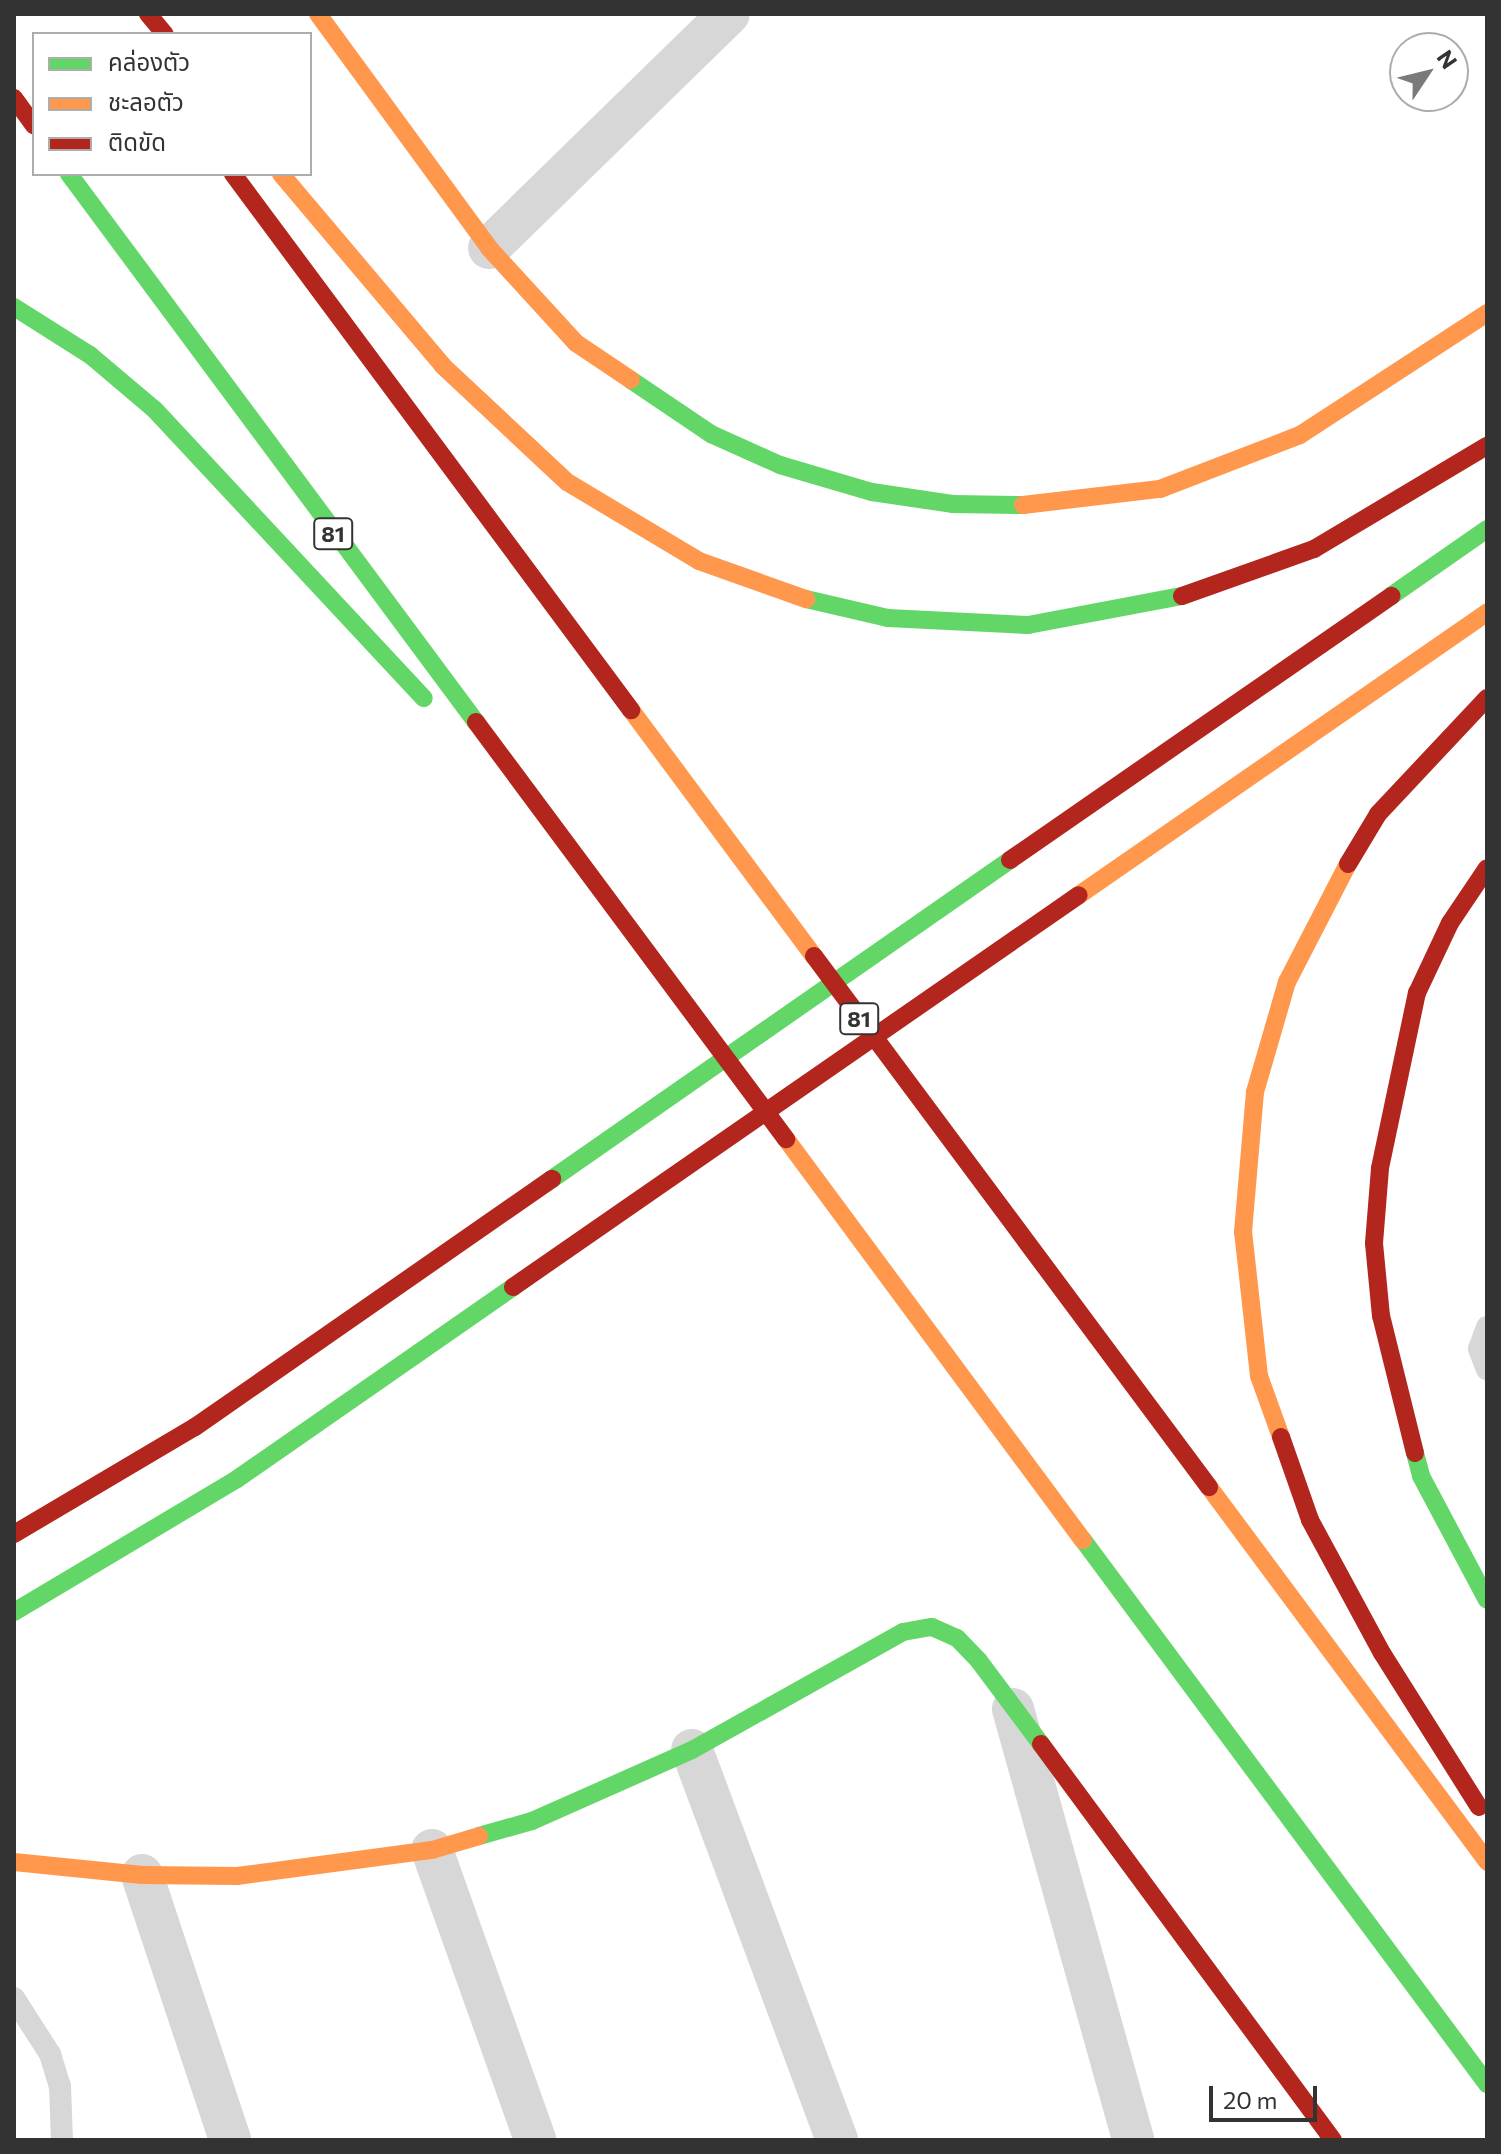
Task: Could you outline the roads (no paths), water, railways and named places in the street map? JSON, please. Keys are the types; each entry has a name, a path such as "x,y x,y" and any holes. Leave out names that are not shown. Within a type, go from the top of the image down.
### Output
{"main road":[{"path":"148,14 163,32"},
{"path":"318,14 489,248 576,343 682,418 826,480 952,504 1036,505 1117,497 1239,463 1341,411 1487,313"},
{"path":"14,98 32,123"},
{"name":"81","path":"70,176 1487,2084"},
{"name":"81","path":"234,176 1487,1862"},
{"path":"283,176 443,366 567,482 699,561 819,603 888,618 1014,625 1170,600 1314,549 1487,446"},
{"path":"14,307 90,355 155,410 439,714"},
{"path":"14,1534 195,1427 1487,529"},
{"path":"14,1612 158,1532 237,1479 1487,612"},
{"path":"1487,698 1378,814 1312,923 1287,982 1255,1092 1243,1219 1259,1376 1304,1505 1382,1653 1487,1821"},
{"path":"471,750 600,892"},
{"path":"1487,868 1450,923 1417,993 1380,1168 1374,1243 1381,1316 1421,1476 1487,1600"},
{"path":"14,1862 142,1875 237,1876 432,1850 532,1821 692,1750 903,1632 932,1627 957,1638 1011,1703 1333,2140"}],"street":[{"path":"489,248 729,14"},
{"path":"1011,1703 1133,2140"},
{"path":"692,1750 837,2140"},
{"path":"432,1850 535,2140"},
{"path":"142,1875 230,2140"}],"lane":[{"path":"1487,1327 1479,1349 1487,1370"},
{"path":"14,1998 50,2054 60,2086 62,2140"}]}
